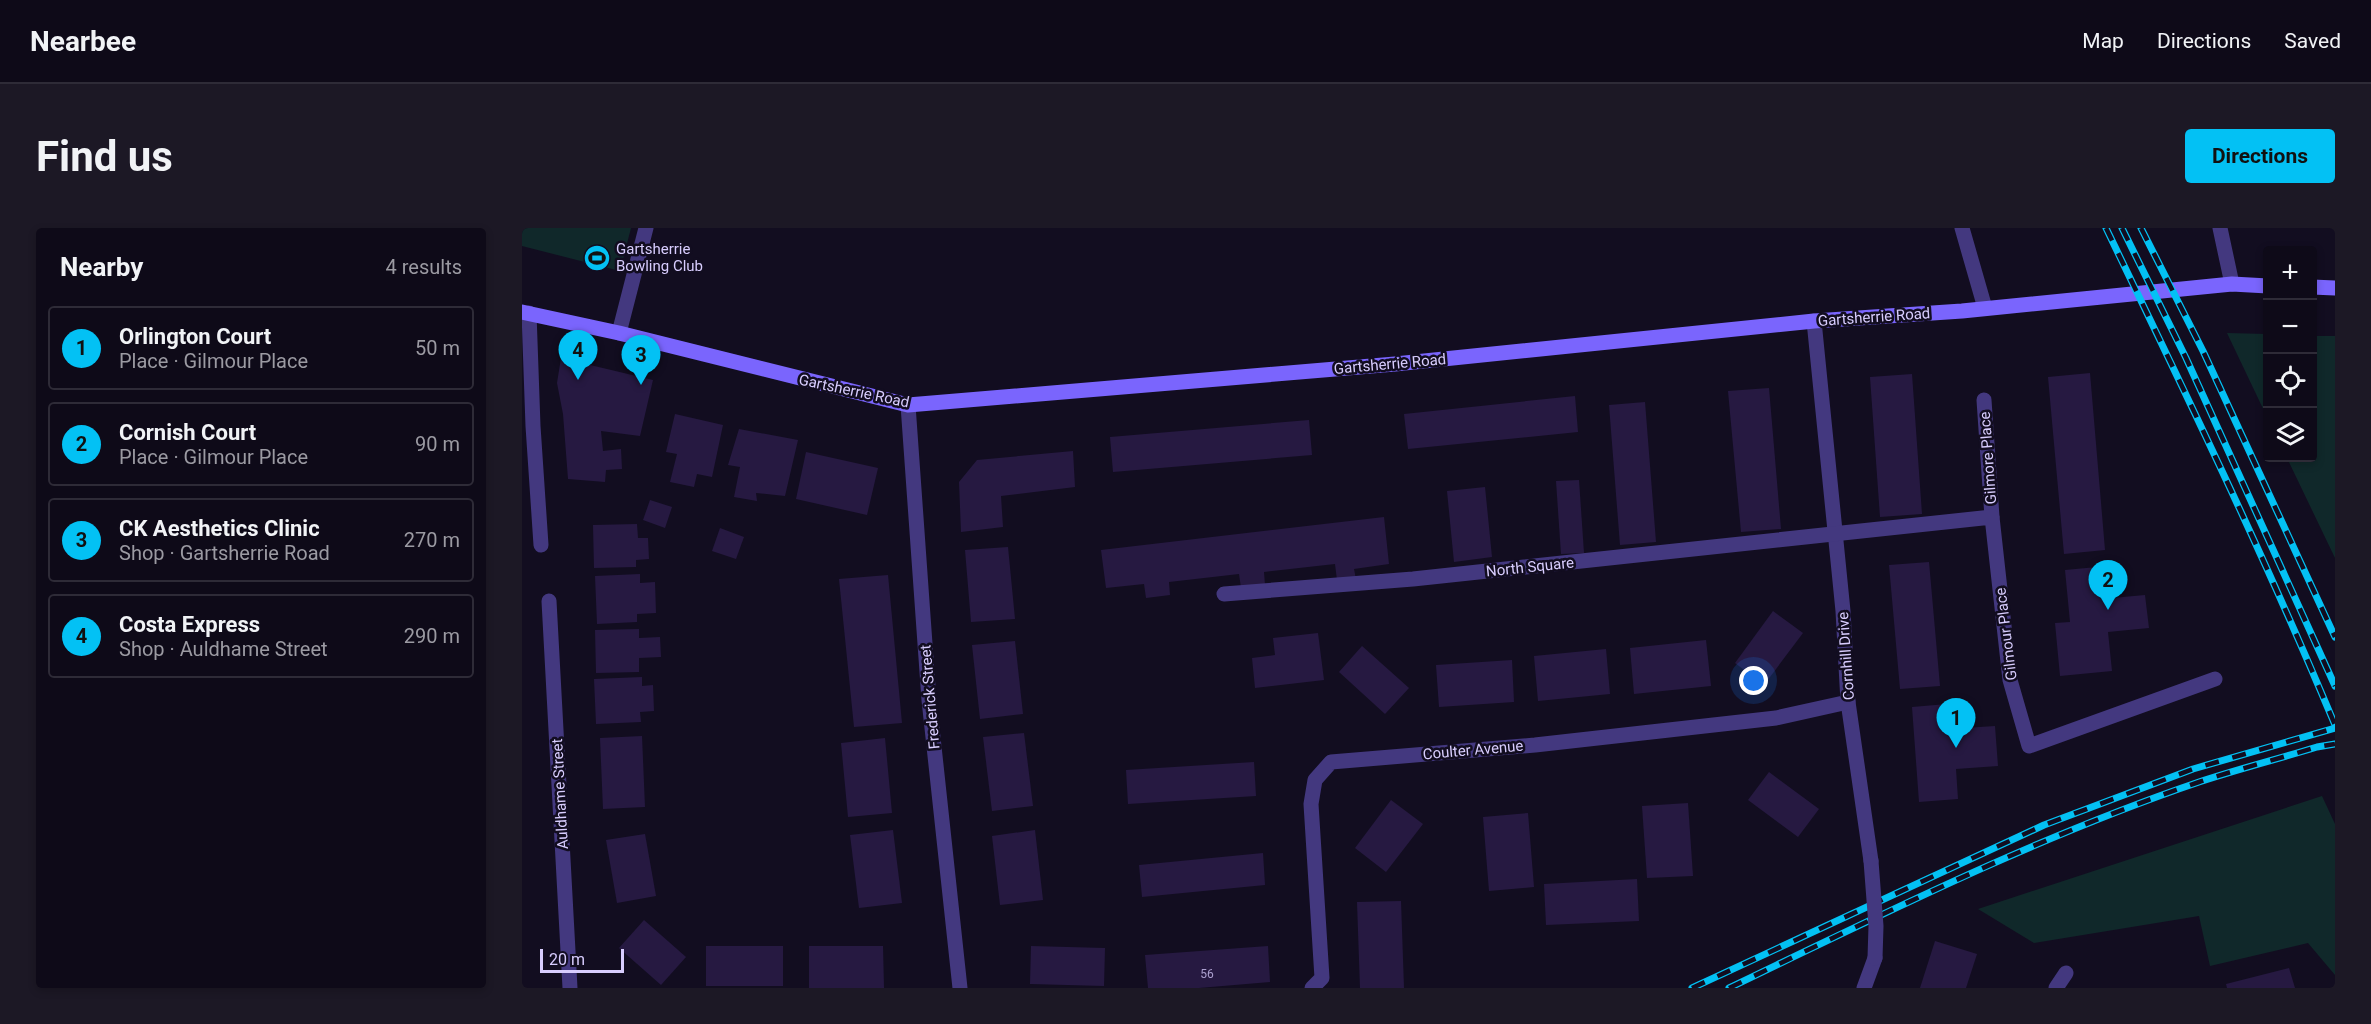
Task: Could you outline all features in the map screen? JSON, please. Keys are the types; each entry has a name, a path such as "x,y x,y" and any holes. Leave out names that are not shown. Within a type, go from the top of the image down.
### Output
{"street":[{"path":"619,333 646,228"},
{"path":"1962,228 1985,308"},
{"path":"2220,228 2232,284"},
{"name":"Gartsherrie Road","path":"526,313 619,333 908,405 1395,364 1814,321 1985,308 2232,284 2263,286"},
{"path":"2317,287 2335,288"},
{"path":"526,313 527,425 541,545"},
{"name":"Cornhill Drive","path":"1814,321 1843,611 1848,702 1871,861 1876,926 1875,958 1864,988"},
{"name":"Gilmore Place","path":"1984,400 1992,517"},
{"name":"Frederick Street","path":"908,405 929,700 960,988"},
{"path":"1835,535 1992,517"},
{"name":"Gilmour Place","path":"1992,517 2010,681 2029,746 2215,679"},
{"name":"North Square","path":"1224,594 1413,579 1835,535"},
{"name":"Auldhame Street","path":"549,601 570,988"},
{"name":"Coulter Avenue","path":"1312,988 1322,978 1311,804 1315,780 1331,762 1535,745 1753,721 1848,702"},
{"path":"2056,988 2066,973"}],"green space":[{"name":"Gartsherrie Bowling Club","path":"522,228 631,228 620,271 522,246"},
{"path":"2227,333 2263,334 2263,409"},
{"path":"2317,336 2335,336 2335,558 2289,462 2317,462"},
{"path":"2322,796 2335,824 2335,975 2308,943 2210,966 2199,916 2034,943 1978,909"}],"building":[{"path":"561,358 653,380 640,436 601,431 603,451 621,449 622,469 606,470 605,482 568,479 563,414 557,383"},
{"path":"2090,373 2105,550 2064,554 2048,377"},
{"path":"1912,374 1922,514 1880,517 1870,377"},
{"path":"1769,388 1781,529 1741,532 1728,391"},
{"path":"1575,396 1578,432 1408,449 1404,414"},
{"path":"1645,402 1656,542 1620,545 1609,405"},
{"path":"675,414 723,425 712,477 697,474 694,487 670,482 677,454 666,452"},
{"path":"1309,420 1312,455 1113,472 1110,437"},
{"path":"739,429 798,440 785,496 756,493 757,501 734,497 740,467 728,465"},
{"path":"1073,451 1075,487 1001,496 1003,527 961,532 959,482 977,460"},
{"path":"806,452 878,468 867,515 796,499"},
{"path":"1579,480 1584,553 1561,554 1556,481"},
{"path":"1485,487 1492,557 1454,562 1447,491"},
{"path":"650,500 672,507 665,528 643,520"},
{"path":"1384,517 1389,564 1354,569 1356,579 1337,580 1335,564 1264,572 1265,585 1241,588 1239,574 1169,582 1170,595 1146,598 1144,584 1106,588 1101,550"},
{"path":"637,524 638,538 648,538 649,559 636,560 636,567 594,568 593,525"},
{"path":"720,528 744,537 736,559 712,551"},
{"path":"1008,547 1015,619 971,622 965,550"},
{"path":"1929,562 1940,686 1900,689 1889,565"},
{"path":"2097,567 2101,599 2145,595 2149,628 2108,632 2112,671 2060,676 2055,623 2070,622 2065,570"},
{"path":"640,574 640,583 655,582 656,613 637,614 637,622 597,624 595,576"},
{"path":"888,575 902,723 854,727 839,579"},
{"path":"1773,611 1803,633 1764,685 1735,663"},
{"path":"639,629 639,638 660,637 661,657 639,658 639,672 596,673 595,630"},
{"path":"1318,633 1324,680 1255,688 1252,658 1275,655 1273,638"},
{"path":"1706,640 1711,686 1634,694 1630,648"},
{"path":"1015,641 1023,714 980,719 972,645"},
{"path":"1362,646 1409,688 1385,714 1339,672"},
{"path":"1606,649 1610,694 1538,701 1534,656"},
{"path":"1512,660 1514,702 1439,707 1436,665"},
{"path":"642,677 642,686 653,685 654,711 640,712 641,722 596,724 594,679"},
{"path":"1947,704 1949,729 1995,726 1998,766 1956,769 1958,799 1919,802 1912,707"},
{"path":"1024,733 1033,806 992,811 983,737"},
{"path":"642,736 645,807 603,809 600,738"},
{"path":"885,738 892,813 848,817 841,743"},
{"path":"1254,762 1256,796 1128,804 1126,770"},
{"path":"1769,772 1819,809 1798,837 1748,800"},
{"path":"1391,800 1423,824 1386,872 1355,848"},
{"path":"1688,803 1693,876 1647,878 1642,806"},
{"path":"1528,813 1534,887 1489,891 1483,817"},
{"path":"893,830 902,903 859,908 850,835"},
{"path":"1035,830 1043,900 1000,905 992,836"},
{"path":"645,834 656,896 617,903 606,840"},
{"path":"1263,853 1265,885 1142,897 1139,865"},
{"path":"1637,879 1639,921 1546,925 1544,884"},
{"path":"1401,901 1404,988 1360,988 1357,902"},
{"path":"644,920 686,957 661,985 619,948"},
{"path":"1935,941 1977,954 1966,988 1920,988"},
{"path":"706,946 783,946 783,986 706,986"},
{"path":"809,946 883,946 884,988 809,988"},
{"path":"1031,946 1105,948 1104,986 1030,984"},
{"path":"1268,946 1270,982 1199,988 1148,988 1145,955"},
{"path":"2289,968 2295,988 2227,988 2226,984"}],"railway":[{"path":"2106,228 2253,537 2335,725"},
{"path":"2122,228 2186,358 2335,686"},
{"path":"2141,228 2203,351 2335,637"},
{"path":"1692,988 2044,825 2193,769 2335,728"},
{"path":"1729,988 1961,878 2079,827 2199,782 2317,747 2335,744"}],"place":[{"name":"Gartsherrie Bowling Club","path":"597,258"},
{"name":"Costa Express","path":"578,380"},
{"name":"CK Aesthetics Clinic","path":"641,385"},
{"name":"Cornish Court","path":"2108,610"},
{"name":"Orlington Court","path":"1956,748"}]}
